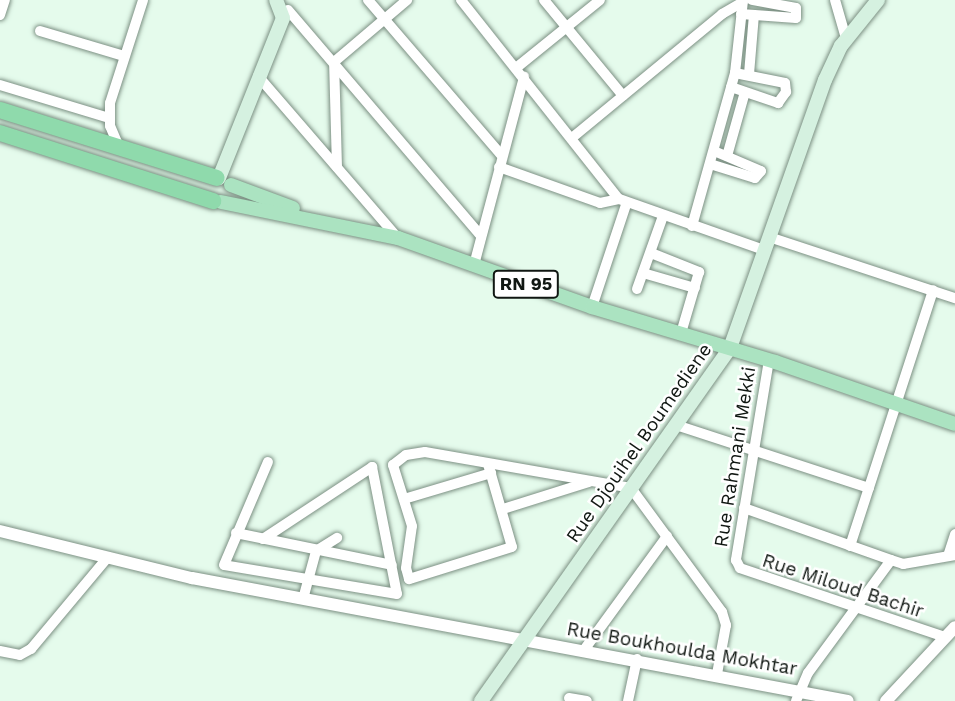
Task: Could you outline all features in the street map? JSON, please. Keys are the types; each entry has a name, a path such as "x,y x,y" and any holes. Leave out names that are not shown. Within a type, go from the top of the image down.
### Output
{"highway":[{"name":"RN 95","path":"0,110 224,181"},
{"name":"RN 95","path":"0,133 217,202"}],"main road":[{"path":"224,181 208,187 217,202 231,196 224,181 227,160 257,76 286,14 276,0"},
{"name":"Rue Djouihel Boumediene","path":"481,701 730,348 825,80 846,38 878,0"},
{"name":"RN 95","path":"224,181 323,220"},
{"name":"RN 95","path":"217,202 323,220 398,238 592,307 730,348"},
{"path":"730,348 955,424"}],"street":[{"path":"0,15 5,0"},
{"path":"120,148 109,118 124,56 143,0"},
{"path":"297,0 286,14 334,62 481,236"},
{"path":"368,0 502,156"},
{"path":"334,62 407,0"},
{"path":"461,0 573,137 622,202"},
{"path":"544,0 623,96"},
{"path":"516,68 600,0"},
{"path":"835,0 846,38"},
{"path":"692,226 735,73 741,14 746,1"},
{"path":"573,137 746,1 797,9 794,19 741,14"},
{"path":"749,75 754,15"},
{"path":"40,32 124,56"},
{"path":"334,62 337,167"},
{"path":"731,87 780,103 786,92 785,83 735,73"},
{"path":"257,76 398,238"},
{"path":"474,265 524,77"},
{"path":"0,85 109,118"},
{"path":"727,156 745,92"},
{"path":"710,164 758,177 760,167 714,151"},
{"path":"499,167 600,203 622,202 692,226 767,243 955,298"},
{"path":"592,307 622,202"},
{"path":"637,289 663,216"},
{"path":"650,253 698,270 681,333"},
{"path":"643,273 695,288"},
{"path":"850,546 933,290"},
{"name":"Rue Rahmani Mekki","path":"736,560 769,360"},
{"path":"676,425 869,488"},
{"path":"490,468 503,509 510,548 412,579 406,573 412,526 393,465 409,454 425,452 490,468 631,488 725,618 717,674"},
{"path":"263,539 372,467 397,591 394,596 225,566 236,533 268,462"},
{"path":"404,499 490,468"},
{"path":"503,509 590,482"},
{"path":"744,508 903,564 951,556 955,534"},
{"name":"Rue Boukhoulda Mokhtar","path":"0,531 303,598 523,641 717,674 799,695 848,701"},
{"path":"236,533 392,565"},
{"path":"584,650 667,536"},
{"path":"303,598 316,551 337,538"},
{"path":"0,651 20,655 31,649 108,557"},
{"name":"Rue Miloud Bachir","path":"736,560 744,571 945,637"},
{"path":"799,695 891,560"},
{"path":"886,701 955,626"},
{"path":"628,701 636,659"},
{"path":"875,701 901,685"},
{"path":"569,698 587,701"}]}
